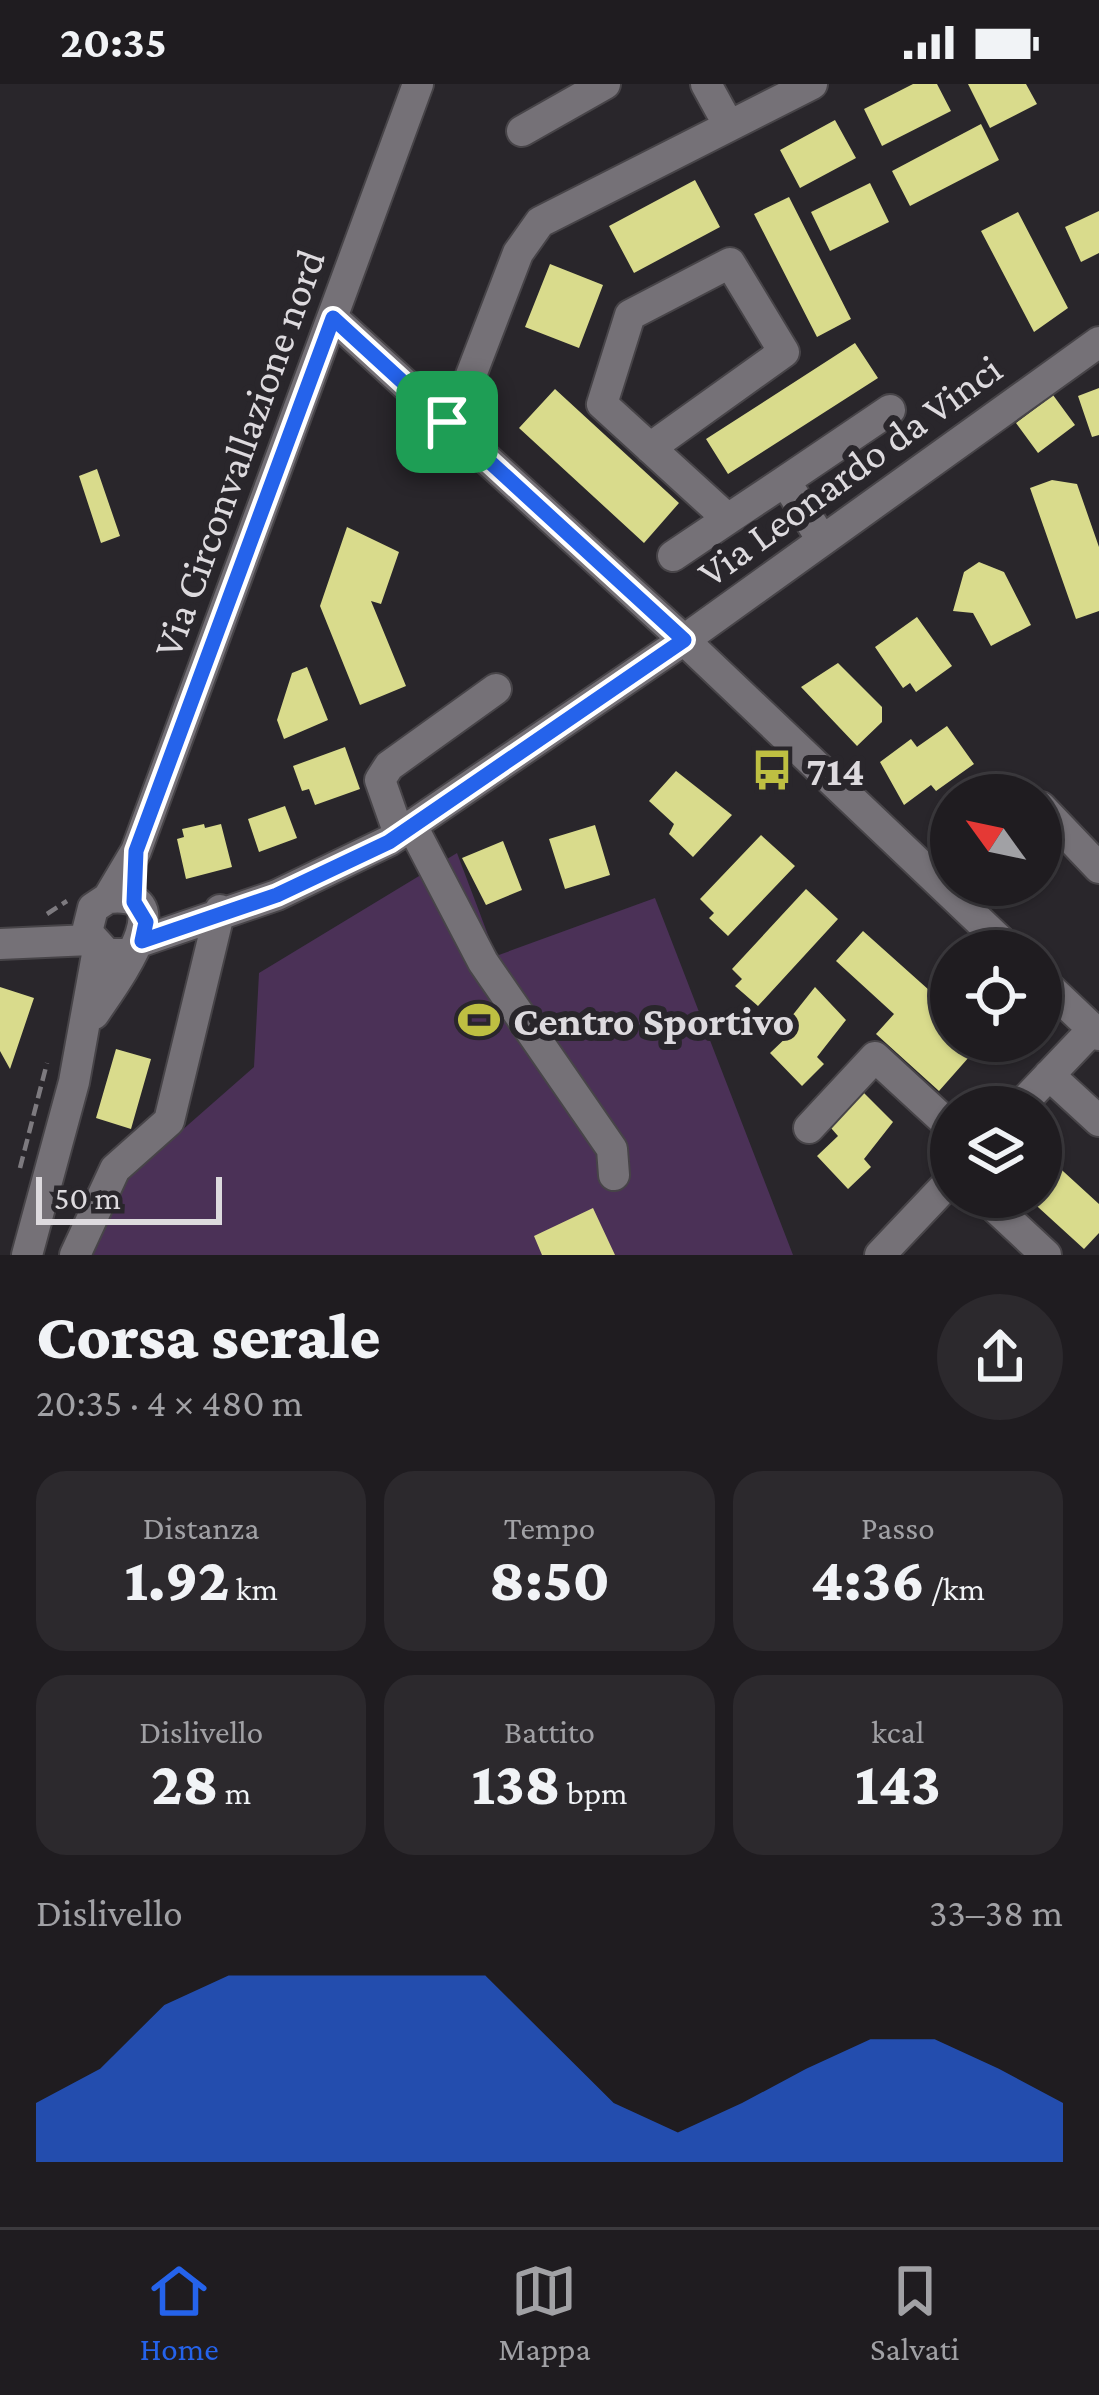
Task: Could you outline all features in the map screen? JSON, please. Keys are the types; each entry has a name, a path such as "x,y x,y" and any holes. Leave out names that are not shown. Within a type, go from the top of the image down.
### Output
{"street":[{"name":"Via Circonvallazione nord","path":"27,1255 136,851 418,84"},
{"path":"522,130 605,84"},
{"path":"706,84 729,127"},
{"path":"447,422 458,409 526,236 540,222 812,84"},
{"path":"650,448 784,352 730,262 630,315 602,404 650,448 728,519"},
{"path":"333,318 684,640 930,854"},
{"name":"Via Leonardo da Vinci","path":"13,942 216,911 277,895 406,830 684,640 1099,342"},
{"path":"674,556 890,410"},
{"path":"785,481 822,540"},
{"path":"496,689 388,766 380,780 483,962 611,1148 614,1175"},
{"path":"1062,829 1099,868"},
{"path":"975,906 994,930"},
{"path":"75,1255 115,1169 169,1121 216,911"},
{"path":"1039,1086 1096,1032 1062,1000"},
{"path":"809,1128 875,1058 930,1108"},
{"path":"1049,1075 1099,1121"},
{"path":"880,1255 930,1202"},
{"path":"1006,1218 1046,1255"}],"shaded area":[{"name":"Centro Sportivo","path":"457,853 496,956 655,898 793,1255 88,1255 123,1182 254,1067 259,973"}],"building":[{"path":"913,84 937,84 951,111 882,146 864,109"},
{"path":"968,84 1026,84 1037,104 990,128"},
{"path":"835,120 856,158 800,188 780,150"},
{"path":"981,124 999,160 910,206 892,171"},
{"path":"695,180 720,227 634,273 609,226"},
{"path":"870,183 889,222 830,251 811,212"},
{"path":"789,197 851,319 817,337 754,214"},
{"path":"1099,211 1099,253 1081,262 1065,227"},
{"path":"1018,212 1068,308 1034,332 981,231"},
{"path":"550,264 603,285 579,348 525,327"},
{"path":"855,343 878,378 728,474 706,439"},
{"path":"1099,388 1099,435 1092,437 1078,396"},
{"path":"555,389 679,503 644,543 519,428"},
{"path":"1053,395 1075,425 1038,453 1016,423"},
{"path":"97,469 120,536 101,543 79,476"},
{"path":"1052,480 1077,484 1099,547 1099,611 1076,619 1030,488"},
{"path":"347,527 399,552 381,604 371,601 406,686 360,705 320,606"},
{"path":"979,562 1004,572 1031,625 991,646 973,613 953,611 964,572"},
{"path":"917,617 952,666 916,692 910,683 903,688 875,647"},
{"path":"838,663 882,707 882,722 857,746 801,687"},
{"path":"307,667 328,720 284,739 277,720 292,673"},
{"path":"947,726 974,764 960,774 930,774 930,786 904,805 880,762 911,739 917,747"},
{"path":"345,747 360,789 315,805 309,789 302,791 293,766"},
{"path":"676,771 732,815 693,857 669,834 674,824 649,801"},
{"path":"285,806 297,838 259,852 248,819"},
{"path":"204,824 205,828 221,824 232,867 186,879 177,839 184,837 182,829"},
{"path":"595,825 610,875 565,889 549,839"},
{"path":"761,835 795,866 728,936 709,918 714,913 700,899"},
{"path":"503,841 522,890 486,905 462,858"},
{"path":"806,889 838,919 758,1006 735,986 742,979 732,969"},
{"path":"863,931 930,991 930,1062 965,1062 943,1086 933,1086 876,1034 894,1014 836,961"},
{"path":"0,987 34,998 10,1069 0,1051"},
{"path":"815,987 846,1020 817,1057 824,1064 802,1086 770,1053 791,1033 784,1026"},
{"path":"116,1049 151,1059 131,1129 96,1118"},
{"path":"861,1090 893,1122 864,1159 871,1167 848,1189 817,1156 838,1136 831,1128"},
{"path":"1062,1170 1099,1204 1099,1233 1084,1249 1050,1218 1062,1218"},
{"path":"593,1208 615,1255 542,1255 534,1236"}],"place":[{"name":"714","path":"772,770"},
{"name":"Centro Sportivo","path":"479,1020"}],"route":[{"path":"333,318 447,422 684,640 389,842 277,895 220,910 142,941 146,922 134,902 136,851 333,318"}]}
